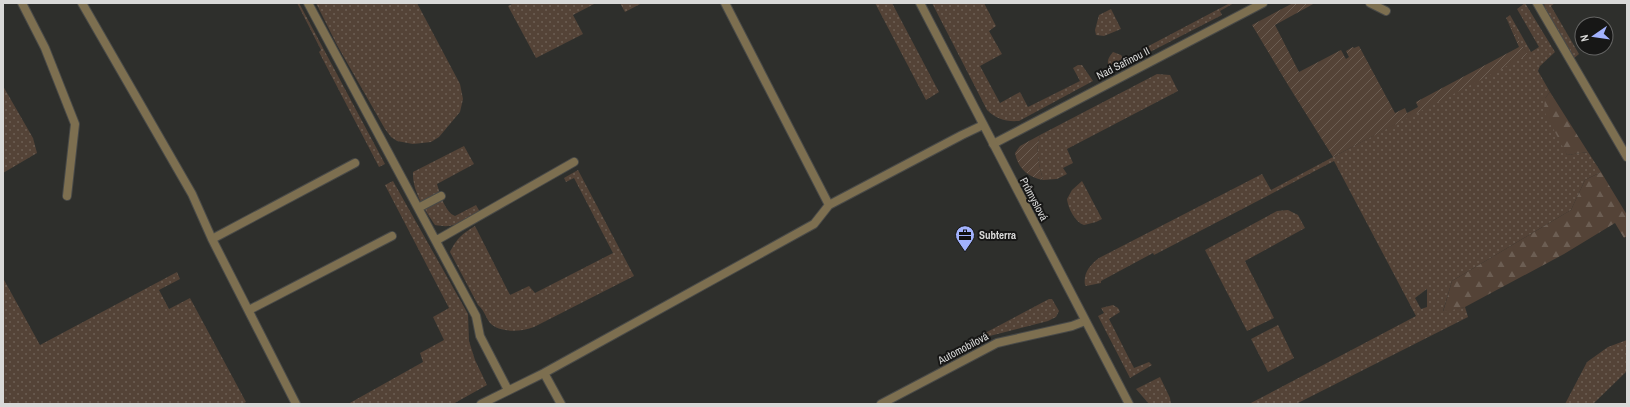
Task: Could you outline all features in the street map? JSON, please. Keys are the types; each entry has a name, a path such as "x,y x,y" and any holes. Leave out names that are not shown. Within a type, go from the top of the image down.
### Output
{"street":[{"path":"22,3 45,48 75,124 67,196"},
{"path":"82,3 192,194 212,239 296,404"},
{"path":"308,3 418,208 437,240 476,316 480,336 508,390"},
{"path":"726,3 829,205"},
{"name":"Průmyslová","path":"920,3 1129,404"},
{"name":"Nad Safinou II","path":"993,144 1263,3"},
{"path":"1370,3 1386,11"},
{"path":"1537,3 1627,157"},
{"path":"481,404 544,372 814,224 829,205 962,135 984,125"},
{"path":"437,240 574,162"},
{"path":"212,239 356,163"},
{"path":"418,208 441,196"},
{"path":"249,310 392,236"},
{"name":"Automobilová","path":"881,404 997,342 1072,326 1085,321"},
{"path":"544,372 561,404"}],"green space":[{"path":"297,3 299,3 385,164 379,167 319,52 321,50"},
{"path":"316,3 417,3 460,84 463,99 460,112 439,137 431,142 413,144 397,141 391,137 337,45"},
{"path":"514,3 596,3 573,15 583,34 536,58 508,6"},
{"path":"620,3 642,3 625,12"},
{"path":"875,3 892,3 939,92 926,100"},
{"path":"932,3 984,3 996,26 989,31 1002,54 980,66 1000,103 1020,92 1028,107 1080,81 1073,68 1078,65 1082,65 1093,81 1019,121 1010,121 998,118 987,110"},
{"path":"1230,3 1234,3 1220,11 1222,15 1111,72 1108,62 1109,57 1113,52 1121,55 1124,59"},
{"path":"1293,3 1315,3 1275,25 1299,72 1341,50 1346,59 1349,57 1346,51 1353,47 1359,46 1395,113 1405,108 1407,113 1418,107 1416,102 1519,47 1507,20 1528,55 1333,157 1252,25"},
{"path":"1525,3 1555,52 1540,66 1538,71 1550,92 1545,98 1567,155 1588,152 1601,172 1585,180 1571,210 1452,281 1443,311 1465,307 1468,317 1296,404 1249,404 1416,316 1334,161 1154,255 1153,253 1101,281 1101,283 1085,285 1086,273 1093,263 1099,258 1262,174 1271,190 1527,54 1506,18 1510,15 1531,52 1539,47 1517,9","holes":["1427,289 1427,307 1421,309 1415,298"]},
{"path":"1544,3 1555,3 1551,6 1574,45 1574,56 1577,56 1573,59 1545,9"},
{"path":"1111,9 1121,29 1104,36 1096,35 1095,30 1099,15"},
{"path":"1157,74 1170,75 1178,91 1067,149 1073,163 1063,168 1067,174 1057,179 1043,180 1038,152 1040,135"},
{"path":"3,86 33,138 37,153 3,173"},
{"path":"1550,92 1588,152 1567,155 1544,111 1545,98"},
{"path":"1040,135 1038,152 1043,180 1032,177 1024,171 1018,163 1015,153 1020,146"},
{"path":"464,146 474,164 437,184 443,202 451,214 455,216 476,205 480,212 459,224 448,226 435,225 423,207 417,193 413,179 413,172"},
{"path":"578,170 634,276 534,327 517,331 499,329 490,323 478,305 450,252 460,237 475,226 510,295 529,286 535,293 613,253 574,178 566,182 564,178"},
{"path":"1601,172 1627,215 1627,236 1624,238 1615,223 1564,254 1465,307 1443,312 1452,281 1571,210 1585,180"},
{"path":"393,181 468,314 469,341 475,360 487,385 453,404 348,404 423,362 420,353 444,340 433,317 449,308 385,185"},
{"path":"1082,181 1102,219 1084,225 1072,214 1067,199 1072,190"},
{"path":"1288,210 1298,215 1305,228 1245,261 1274,318 1247,331 1205,250 1277,211"},
{"path":"177,272 180,279 159,290 169,309 190,298 246,402 242,404 3,404 3,278 40,345"},
{"path":"1049,299 1052,299 1059,311 1056,317 1048,321 970,341"},
{"path":"1113,305 1118,308 1120,312 1109,319 1134,368 1149,362 1152,365 1130,378 1098,316 1104,313 1101,308"},
{"path":"1278,325 1294,358 1268,372 1251,339"},
{"path":"1627,340 1627,371 1593,404 1565,404 1587,362 1608,347"},
{"path":"1160,377 1170,398 1171,404 1149,404 1136,389"}],"place":[{"name":"Subterra","path":"965,252"}]}
